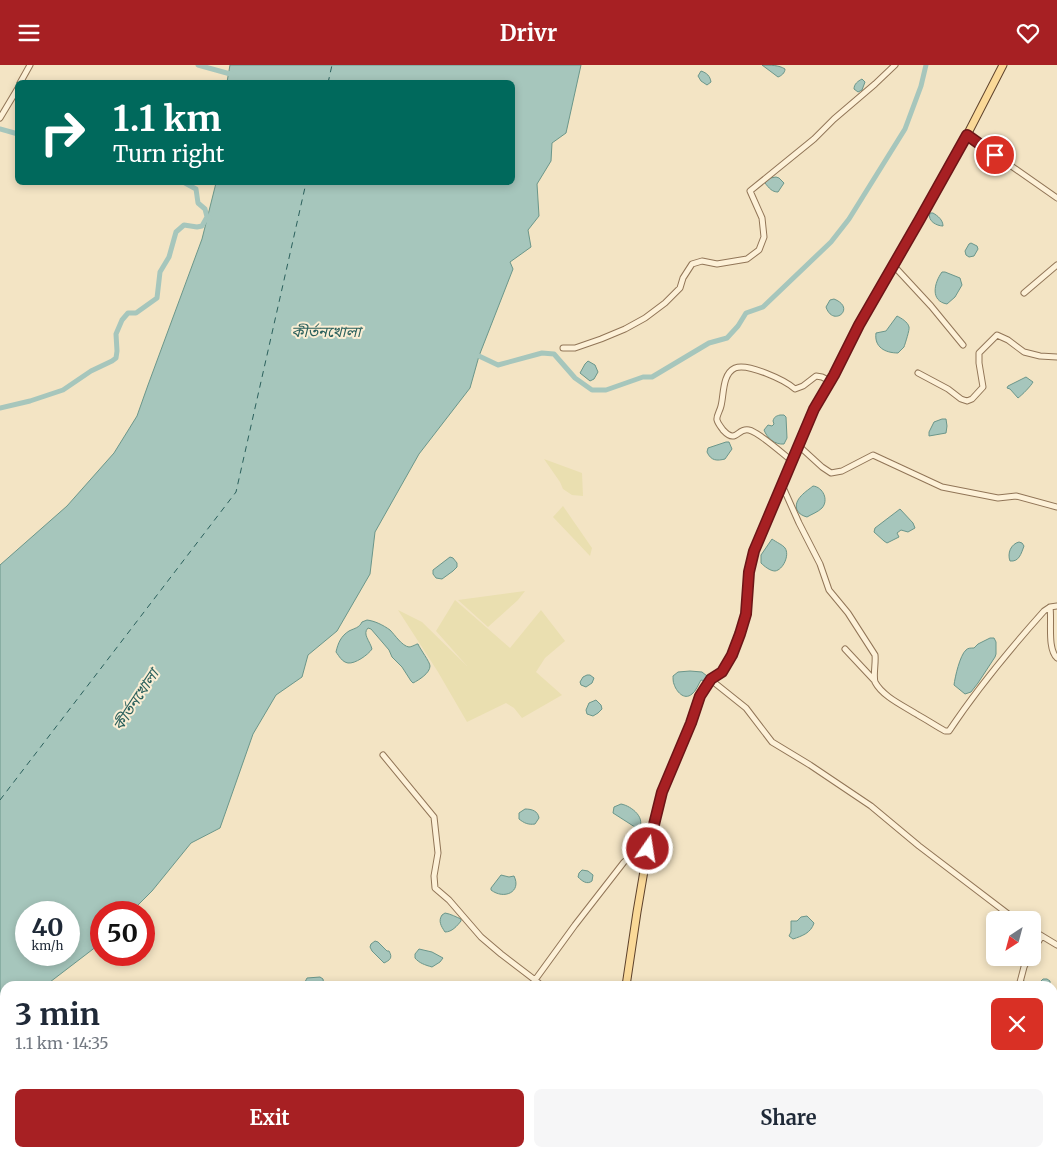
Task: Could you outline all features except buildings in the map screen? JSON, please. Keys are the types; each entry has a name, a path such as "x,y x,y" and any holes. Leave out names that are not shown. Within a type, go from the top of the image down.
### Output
{"main road":[{"path":"627,981 650,839 662,792 691,723 700,696 711,679 722,672 732,655 746,614 749,572 754,551 814,409 859,325 967,135 1003,65"}],"street":[{"path":"22,80 30,65"},
{"path":"563,348 575,348 601,339 645,318 665,303 680,288 683,278 692,264 702,261 717,264 747,259 759,250 764,237 762,218 750,191 814,139 895,65"},
{"path":"0,118 15,93"},
{"path":"967,135 1057,198"},
{"path":"893,265 931,306 963,345"},
{"path":"1024,293 1057,265"},
{"path":"918,373 967,401 972,399 983,387 979,353 998,335 1024,352 1040,356 1057,357"},
{"path":"792,461 751,430 745,429 731,437 719,425 717,416 722,405 729,373 736,368 743,367 757,370 786,381 795,389 803,386 816,376 830,381"},
{"path":"799,446 831,473 842,471 873,455 942,487 998,498 1016,496 1057,507"},
{"path":"782,485 820,564 829,590 848,613 875,655 874,680"},
{"path":"845,649 887,694 937,727 949,731 1013,645 1044,611 1050,607 1057,606"},
{"path":"1050,607 1052,617 1051,644 1053,654 1057,658"},
{"path":"711,679 746,709 772,742 871,806 919,846 1004,911"},
{"path":"383,755 434,817 438,853 434,876 435,888 449,900 481,937 535,980 624,862 650,839"},
{"path":"1042,936 1057,945"},
{"path":"1020,981 1024,966"}],"shaded area":[{"path":"544,459 582,473 583,496 572,495 563,489"},
{"path":"563,506 592,548 590,556 553,517"},
{"path":"525,591 518,600 488,627 458,600"},
{"path":"455,600 510,648 541,610 565,641 545,658 536,672 562,695 522,718 514,708 506,703 467,722 438,672 398,610 422,622 467,666 436,631"}],"water":[{"name":"কীর্তনখোলা","path":"230,65 581,65 566,133 552,143 551,161 537,184 539,216 528,230 531,247 510,262 513,269 479,356 470,388 419,454 375,532 370,574 337,631 308,655 302,677 276,695 253,734 220,828 191,843 142,901 90,901 90,951 80,959 80,901 15,901 15,966 71,966 51,981 0,981 0,565 67,506 114,453 137,416 202,239 216,185 515,185 515,80 227,80"},
{"path":"762,65 777,66 785,70 778,77"},
{"path":"701,71 710,78 711,82 707,85 698,76"},
{"path":"862,79 865,82 862,90 858,92 854,87"},
{"path":"776,177 784,183 778,192 769,188 765,183 770,178"},
{"path":"930,213 938,217 943,226 931,221"},
{"path":"971,243 977,246 978,249 974,256 969,257 965,251"},
{"path":"942,272 960,278 962,285 955,297 947,304 938,299 935,291 937,281"},
{"path":"834,299 841,303 843,307 843,311 838,316 833,316 829,313 826,307 830,300"},
{"path":"897,316 906,322 909,328 904,347 898,353 889,352 881,348 876,338 876,333 886,331"},
{"path":"588,361 595,365 598,372 594,379 590,381 580,373"},
{"path":"1026,377 1033,382 1018,398 1007,388"},
{"path":"776,416 786,417 787,438 784,444 772,440 764,430 768,425 772,426"},
{"path":"946,419 946,433 929,436 934,422"},
{"path":"729,442 732,449 725,459 712,459 707,452 708,448"},
{"path":"813,486 822,491 825,501 822,508 807,517 801,515 796,506 801,496"},
{"path":"900,509 913,523 915,528 908,532 901,530 897,533 899,537 887,543 874,532 875,528"},
{"path":"772,539 784,547 787,554 781,568 775,571 761,563 761,555"},
{"path":"1019,542 1024,546 1021,555 1018,559 1010,561 1010,549"},
{"path":"450,557 457,563 457,567 442,579 436,578 433,570"},
{"path":"367,620 376,622 390,630 406,646 410,647 418,644 430,664 430,669 426,674 413,683 392,657 389,650 368,628 366,635 372,649 358,661 348,663 342,660 336,652 340,640 346,633"},
{"path":"990,638 994,638 996,642 995,657 971,692 965,694 954,685 962,656 967,649 974,648"},
{"path":"678,672 702,672 708,678 705,681 701,680 696,690 689,696 683,696 673,682 673,676"},
{"path":"587,675 594,678 592,683 586,687 581,685 580,682"},
{"path":"596,700 602,709 593,716 587,714 586,710 589,703"},
{"path":"621,804 630,807 637,813 641,821 638,829 613,813 614,807"},
{"path":"525,809 536,812 539,818 535,824 526,823 519,819 519,813"},
{"path":"582,870 588,871 593,875 592,881 586,883 578,877"},
{"path":"501,875 514,876 516,886 510,893 501,894 491,890"},
{"path":"445,913 461,919 456,927 448,932 445,932 440,921"},
{"path":"807,916 814,923 813,926 806,934 793,939 789,936 791,921 797,921 801,917"},
{"path":"375,941 389,951 391,955 388,961 384,963 372,951 370,947"},
{"path":"419,949 432,952 443,958 432,967 425,965 415,958 415,954"},
{"path":"320,977 323,981 306,981 307,978"}],"waterway":[{"path":"198,65 234,75"},
{"path":"479,356 498,365 542,353 554,354 575,378 592,390 606,390 643,377 652,377 709,343 727,338 746,313 763,307 831,242 849,219 905,129 921,86 926,65"},
{"path":"0,129 15,133"},
{"path":"189,185 196,189 198,203 205,209 207,217 210,218"},
{"path":"0,408 30,401 63,390 91,371 116,358 116,334 122,320 128,313 136,313 157,298 160,272 169,257 176,232 184,225 202,226 207,217"}],"ferry route":[{"path":"329,80 332,65"},
{"path":"0,800 236,492 306,185"}],"route":[{"path":"648,849 662,792 697,708 700,696 711,679 722,672 732,655 740,634 746,614 747,587 754,551 814,409 834,375 859,325 967,135 995,155"}]}
